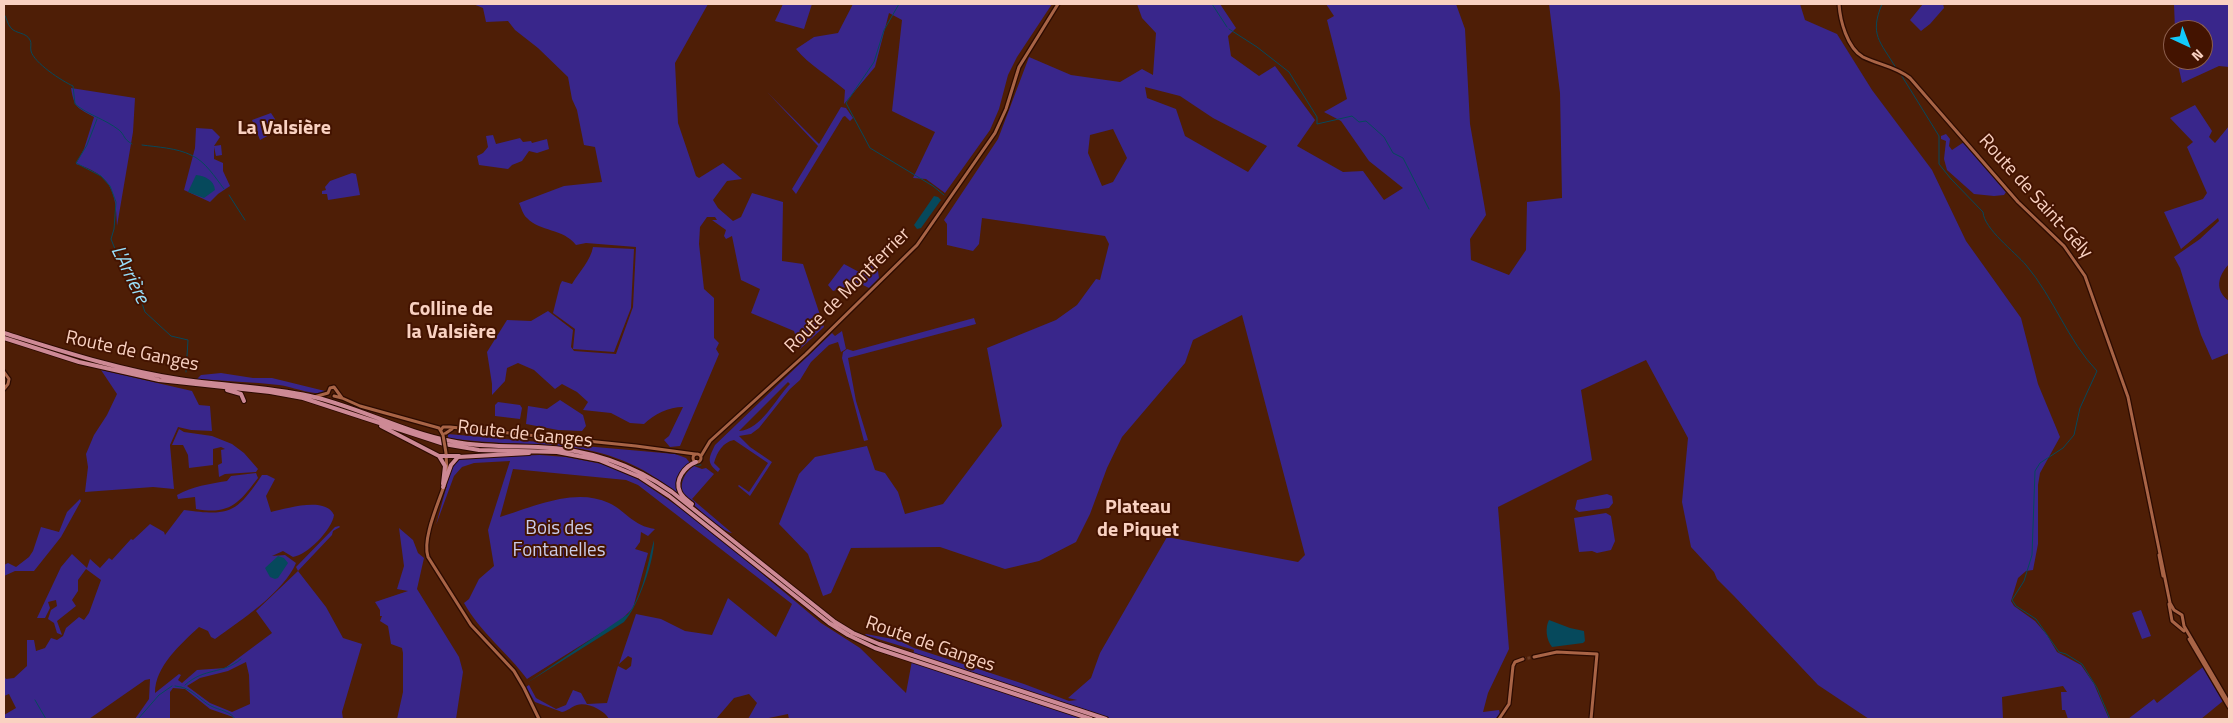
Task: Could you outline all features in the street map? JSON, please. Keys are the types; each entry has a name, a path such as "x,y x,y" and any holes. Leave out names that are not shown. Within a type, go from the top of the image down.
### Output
{"main road":[{"name":"Route de Ganges","path":"4,333 95,362 143,372 179,379 270,388 314,397 448,441 482,446 566,449 613,460 664,486 835,622 867,640 1106,719"},
{"name":"Route de Ganges","path":"4,338 109,369 172,382 270,392 303,398 427,440 455,446 479,450 557,452 589,457 626,470 657,488 848,635 875,648 1091,719"},
{"path":"226,389 240,394 244,401"},
{"path":"372,421 439,456 445,466 444,487"},
{"path":"439,456 447,454 463,456 527,453 589,457"},
{"path":"444,487 453,461 463,456"},
{"path":"694,460 682,472 678,485 679,491 741,547"}],"street":[{"name":"Route de Montferrier","path":"698,454 836,325 905,258 923,237 995,133 1006,109 1019,67 1058,4"},
{"name":"Route de Saint-Gély","path":"1839,4 1840,16 1856,52 1890,65 1902,72 1957,131 2023,208 2064,246 2085,276 2128,397 2169,600 2173,608 2178,612"},
{"path":"4,372 9,379 4,389"},
{"path":"328,393 329,389 333,387 342,398"},
{"path":"334,396 338,392"},
{"path":"314,397 328,393 360,406 442,432 456,428"},
{"path":"539,719 514,671 471,625 428,557 426,547 444,487 448,466 442,432 445,427 698,454"},
{"path":"684,452 694,460 700,461 698,454"},
{"path":"694,460 698,454"},
{"name":"Route de Saint-Gély","path":"2158,547 2160,568 2172,616"},
{"path":"2229,703 2184,626 2182,615 2178,612 2172,616 2173,622 2183,630 2229,708"},
{"path":"2177,624 2183,620"},
{"path":"1534,657 1557,652 1597,654 1591,719"},
{"path":"1499,719 1509,704 1513,666 1515,662 1523,659"}],"green space":[{"path":"473,4 708,4 675,63 678,123 696,176 699,178 723,163 742,179 727,181 713,200 718,208 733,221 741,217 752,193 783,202 782,261 803,264 824,327 800,349 794,331 751,313 760,289 741,280 732,236 726,239 724,236 726,230 712,220 717,220 715,217 707,217 700,227 699,244 704,289 714,298 714,338 719,343 716,349 719,354 680,446 670,447 664,440 669,436 683,407 672,408 662,412 644,424 630,423 611,413 583,410 588,402 577,392 562,384 555,389 534,370 518,363 507,368 505,381 492,395 487,352 507,320 531,321 548,311 573,330 571,347 574,351 616,354 633,307 636,247 586,243 576,245 565,236 538,226 524,215 519,203 564,186 602,182 595,147 584,145 568,77 538,48 515,30 508,21 486,22 483,8"},
{"path":"783,4 812,4 804,29 775,21"},
{"path":"853,4 1052,4 1017,57 1008,75 999,109 990,130 945,193 926,179 913,178 935,132 892,111 902,20 889,13 875,67 844,104 845,90 796,49 814,37 838,33"},
{"name":"Bois des Fontanelles","path":"1137,4 1220,4 1236,28 1228,36 1231,56 1259,76 1275,66 1315,120 1297,146 1343,172 1363,171 1384,200 1403,188 1369,161 1341,121 1324,112 1347,99 1327,20 1334,16 1326,4 1456,4 1465,29 1470,124 1486,215 1470,239 1471,260 1509,275 1526,250 1527,202 1562,198 1560,93 1549,4 1800,4 1805,20 1837,34 1872,90 1932,170 1966,241 2021,318 2038,384 2060,437 2040,473 2038,485 2038,544 2033,570 2026,571 2018,578 2011,601 2014,606 2035,621 2047,635 2057,652 2081,665 2094,684 2109,719 2068,719 2065,710 2062,710 2061,692 2067,692 2063,686 2002,697 2003,719 1869,719 1818,685 1717,579 1714,572 1691,547 1682,502 1688,438 1646,360 1581,390 1592,460 1498,507 1509,649 1488,693 1483,712 1499,710 1500,714 1495,719 789,719 788,714 764,719 748,719 757,703 749,694 734,698 716,719 609,719 599,710 586,705 577,705 562,712 535,702 526,687 529,685 536,698 556,709 566,705 573,690 581,693 587,704 607,703 618,666 626,670 631,666 632,658 628,656 619,664 636,614 661,619 685,631 712,635 728,598 776,637 792,604 638,485 626,480 513,469 500,517 554,500 582,497 609,503 635,522 655,529 648,536 641,532 640,542 635,549 648,553 633,608 620,621 527,679 486,633 464,603 469,599 479,579 494,566 488,530 510,461 474,463 462,467 454,476 436,525 451,470 459,458 540,455 566,457 602,464 636,478 698,520 821,623 860,648 906,693 914,650 866,634 898,640 914,648 1024,684 1069,701 1077,700 1068,698 1091,678 1100,653 1167,537 1298,562 1305,555 1242,315 1193,340 1185,363 1122,437 1107,468 1090,514 1076,542 1039,561 1005,569 940,547 851,548 831,593 823,596 808,554 779,524 799,474 815,457 867,446 875,470 885,473 898,492 905,514 943,504 1002,426 987,348 1056,320 1077,305 1096,279 1100,280 1109,244 1105,236 982,218 979,244 973,251 947,245 947,224 944,220 998,139 1029,57 1071,75 1120,82 1142,69 1153,75 1156,33 1142,18","holes":["1145,87 1180,96 1213,118 1267,146 1248,172 1185,136 1176,109 1147,98","1113,129 1127,158 1113,182 1102,186 1088,153 1090,135"]},
{"path":"1923,4 1943,4 1944,8 1921,31 1910,20"},
{"path":"2174,4 2229,4 2229,67 2219,66 2213,69 2213,20 2175,20"},
{"path":"2179,70 2210,70 2182,83"},
{"path":"71,88 135,98 133,132 117,226 113,193 109,186 97,173 76,164 84,149 94,117 75,104"},
{"path":"767,92 819,144 841,107 846,108 853,118 850,121 845,116 843,117 796,194 792,189 818,146"},
{"path":"2195,105 2212,131 2209,137 2215,143 2229,126 2229,264 2222,273 2219,283 2221,292 2229,301 2229,353 2212,360 2201,335 2180,268 2174,257 2200,239 2219,221 2218,218 2181,249 2164,212 2203,199 2207,193 2187,147 2193,142 2170,118"},
{"path":"271,113 275,119 272,128 273,133 260,140 252,120"},
{"path":"196,128 212,129 220,137 214,146 221,145 222,155 216,156 214,147 214,159 223,163 223,171 230,186 210,202 184,190 195,148"},
{"path":"1946,134 1950,139 1949,146 1952,150 1964,142 2006,192 2004,195 1974,194 1947,170 1944,159 1946,141 1941,139 1941,136"},
{"path":"493,135 496,144 520,138 523,142 531,141 532,143 547,139 549,149 537,153 529,151 522,161 508,169 479,165 477,156 488,147 486,136"},
{"path":"352,173 356,174 360,195 328,200 327,194 322,194 322,191 326,190 325,187 330,181"},
{"path":"593,247 634,249 631,308 614,352 573,349 575,329 553,313 562,281 572,284 587,261"},
{"path":"869,262 878,271 879,278 869,288 859,283 833,291 828,285 844,264 859,272 866,271"},
{"path":"974,318 976,324 848,358 856,401 868,440 864,441 842,358 843,352 847,349 853,351"},
{"path":"842,331 846,349 841,352 838,342 829,345 811,362 800,380 790,389 759,428 751,434 739,436 750,447 772,462 750,496 738,486 749,492 768,463 734,440 724,445 717,455 714,463 720,469 718,472 710,462 711,453 715,445 832,333 835,336","holes":["788,382 790,384 761,419 747,429 739,431"]},
{"path":"101,370 192,391 199,405 210,406 212,431 178,427 170,445 174,489 153,487 85,492 88,467 86,454 94,435 107,415 117,394"},
{"path":"221,373 253,378 272,378 325,391 324,393 314,393 279,385 197,379 201,375"},
{"path":"560,400 583,415 586,426 582,431 558,430 526,424 528,406 547,409"},
{"path":"498,402 520,405 522,408 520,419 495,416 495,405"},
{"path":"179,429 184,432 212,436 232,444 244,453 258,469 256,472 225,474 219,477 218,465 222,463 221,450 225,449 221,447 213,449 213,465 189,468 188,455 183,445 172,445"},
{"path":"448,434 675,454 686,458 690,463 687,465 677,487 679,495 651,474 623,461 596,452 568,447 480,442 448,438"},
{"path":"694,466 702,469 706,468 714,474 692,499 732,533 714,522 682,493 684,478"},
{"path":"256,473 258,478 245,494 233,505 226,508 217,510 196,509 195,497 178,499 177,495 195,487 227,481 231,476"},
{"path":"262,475 275,479 266,496 271,512 305,505 322,506 329,509 334,515 329,528 312,547 299,555 293,557 283,551 272,556 285,555 296,563 282,585 237,624 215,639 211,637 208,631 199,627 170,656 164,665 156,683 155,693 179,674 181,675 178,680 182,683 197,670 225,668 272,633 256,611 298,571 326,607 343,638 362,644 342,712 343,719 232,719 233,717 210,709 185,689 173,688 170,692 170,719 135,719 149,699 150,679 145,680 89,719 4,719 4,715 16,708 9,694 4,696 4,676 6,679 14,678 27,666 27,640 34,640 36,651 45,648 51,638 57,640 63,636 66,628 79,617 84,620 89,613 101,580 86,569 78,580 78,591 72,600 76,606 57,621 62,635 57,633 54,623 48,619 51,610 57,606 56,600 48,602 50,608 45,618 37,618 61,567 72,554 87,568 90,559 100,568 109,558 112,560 131,539 133,540 150,524 164,532 165,535 184,510 212,513 222,512 238,505","holes":["246,662 249,675 250,704 232,712 210,703 187,686 200,678 228,671"]},
{"path":"1607,494 1612,496 1613,503 1609,508 1579,512 1575,509 1577,500"},
{"path":"80,499 81,501 61,537 34,571 15,571 4,576 4,565 8,563 16,567 29,557 41,527 59,532 67,512"},
{"path":"1606,513 1611,516 1615,541 1611,550 1597,553 1592,551 1579,552 1574,518"},
{"path":"339,526 333,531 332,535 298,571 296,567 335,527"},
{"path":"399,528 413,540 418,553 424,558 417,589 459,657 463,672 456,719 397,719 403,692 403,653 402,648 391,644 388,626 380,621 382,616 380,616 380,610 375,602 408,591 397,589 404,566"},
{"path":"2141,610 2151,636 2142,639 2132,613"},
{"path":"2203,667 2223,701 2201,719 2128,719 2154,699 2157,703"}],"water":[{"path":"196,175 203,176 213,184 215,190 204,198 188,192"},
{"path":"934,196 941,200 921,228 917,229 914,225"},
{"path":"654,540 652,559 645,582 635,606 624,622 527,683 628,614 638,597"},
{"path":"278,556 284,558 288,563 278,578 275,579 270,577 265,568"},
{"path":"1549,620 1584,631 1585,641 1583,643 1552,647 1548,641 1547,634"}],"waterway":[{"path":"899,4 884,30 874,62 846,103 870,148 933,186 944,195"},
{"path":"1212,4 1227,27"},
{"path":"1882,4 1876,23 1876,31 1881,44 1896,68"},
{"name":"L'Arrière","path":"4,14 11,28 28,37 31,42 31,51 37,61 73,86 75,104 114,126 132,144"},
{"path":"1229,29 1257,47 1289,72 1317,117 1317,124 1352,116 1359,122 1366,121 1384,137 1393,153 1403,158 1429,209"},
{"path":"1900,73 1939,136 1939,164 1983,212 1994,233 2026,265 2036,278 2069,333 2097,371 2080,408 2074,435 2063,448 2040,463 2035,471 2032,555 2024,581 2012,600 2016,606 2036,619 2059,652 2082,664 2097,688 2110,719"},
{"name":"L'Arrière","path":"97,119 87,145 76,163 101,176 110,186 116,202 114,229 111,239 115,249 124,261 130,279 135,283 145,312 171,336 188,340 186,372"},
{"path":"142,145 173,149 196,158 201,161 224,189"},
{"path":"229,195 245,220"},
{"path":"694,465 701,465"},
{"path":"680,484 685,472"},
{"path":"185,685 192,679 227,667 241,659"},
{"path":"138,719 159,695 172,686"},
{"path":"175,686 181,687"},
{"path":"181,687 189,690 211,706 225,711 235,719"},
{"path":"35,700 46,719"}],"tunnel":[{"path":"1523,659 1534,657"}],"district":[{"name":"La Valsière","path":"284,129"},
{"name":"Colline de la Valsière","path":"451,322"},
{"name":"Plateau de Piquet","path":"1138,520"}]}
